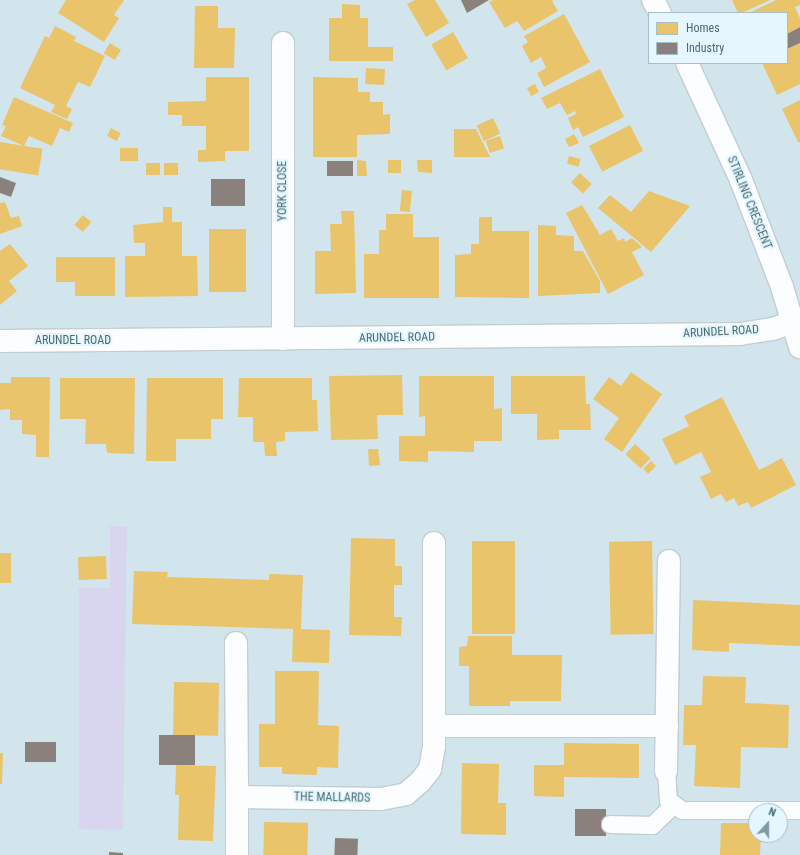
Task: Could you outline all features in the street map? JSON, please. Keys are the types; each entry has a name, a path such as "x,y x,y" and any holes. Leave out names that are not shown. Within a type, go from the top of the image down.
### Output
{"street":[{"path":"653,0 659,12"},
{"name":"YORK CLOSE","path":"283,43 283,339"},
{"name":"STIRLING CRESCENT","path":"687,64 741,180 782,287 800,347"},
{"name":"ARUNDEL ROAD","path":"0,341 740,334 772,328 792,322"},
{"name":"THE MALLARDS","path":"237,797 382,799 406,794 420,782 430,768 434,726 434,543"},
{"path":"666,771 669,561"},
{"path":"236,643 237,855"},
{"path":"434,726 666,726"}],"lane":[{"path":"666,771 666,792 673,805 682,810 800,810"},
{"path":"610,824 652,825 673,805"}],"shaded area":[{"path":"0,0 800,0 800,855 0,855"},
{"path":"110,526 127,526 123,830 79,829 79,588 110,588"}],"building: Homes":[{"path":"66,0 124,0 114,15 119,18 104,42 58,13"},
{"path":"415,0 435,0 449,23 426,37 407,4"},
{"path":"493,0 554,0 552,1 558,11 524,31 517,21 505,28 489,2"},
{"path":"732,0 770,0 744,12 738,12"},
{"path":"776,0 800,0 800,5 795,7 800,18 800,27 788,33 788,12 751,12"},
{"path":"342,4 360,5 360,18 368,18 368,47 393,47 393,61 329,61 329,18 342,18"},
{"path":"195,6 218,6 218,28 235,28 234,68 194,68"},
{"path":"564,14 590,62 544,87 537,73 546,68 541,57 531,63 522,46 528,42 524,36"},
{"path":"55,26 76,37 74,41 105,56 90,87 78,82 66,106 72,109 67,119 51,112 55,105 20,88 45,36 49,38"},
{"path":"453,32 468,58 446,70 431,44"},
{"path":"110,43 121,50 115,60 104,53"},
{"path":"800,43 800,84 777,95 762,64 788,64 788,49"},
{"path":"366,68 385,69 384,85 365,84"},
{"path":"600,69 624,117 583,137 578,127 573,130 568,118 576,114 575,111 567,115 560,103 547,109 541,98"},
{"path":"206,77 249,77 249,151 225,151 225,161 198,162 198,150 206,150 206,126 182,126 182,115 168,115 168,102 206,101"},
{"path":"313,77 358,78 358,92 370,92 370,102 383,102 383,115 390,114 390,134 357,135 357,157 313,157"},
{"path":"535,84 539,92 531,96 527,88"},
{"path":"14,97 73,123 69,132 60,128 52,146 29,136 24,146 1,136 6,126 2,125"},
{"path":"800,100 800,142 798,142 782,109"},
{"path":"493,118 500,133 484,141 477,126"},
{"path":"630,125 643,151 602,172 589,146"},
{"path":"111,128 121,133 117,141 107,136"},
{"path":"454,129 476,129 490,157 454,157"},
{"path":"574,134 579,143 569,147 565,139"},
{"path":"500,136 504,148 490,153 486,141"},
{"path":"0,142 42,149 38,175 0,169"},
{"path":"120,148 138,148 138,161 120,161"},
{"path":"569,156 581,159 579,167 567,164"},
{"path":"357,160 366,161 367,176 357,176"},
{"path":"388,160 401,160 401,173 388,173"},
{"path":"417,160 432,160 432,173 418,172"},
{"path":"146,163 160,163 160,175 146,175"},
{"path":"164,163 178,163 178,175 164,175"},
{"path":"580,173 592,184 583,193 571,183"},
{"path":"402,190 412,191 410,212 400,211"},
{"path":"649,191 690,206 651,252 598,208 610,195 631,212"},
{"path":"5,202 11,218 19,216 22,226 0,234 0,203"},
{"path":"582,205 600,235 611,229 618,241 624,238 625,242 632,238 642,247 632,252 644,275 608,294 566,213"},
{"path":"163,207 172,207 172,222 182,222 182,256 197,256 198,296 125,297 125,256 145,256 145,243 134,243 133,225 163,222"},
{"path":"341,211 354,211 356,293 315,294 315,251 331,251 330,224 342,224"},
{"path":"386,214 413,214 413,237 439,237 439,298 364,298 364,254 379,254 379,230 386,230"},
{"path":"83,215 91,222 83,232 74,225"},
{"path":"479,217 492,217 492,231 529,231 529,298 455,297 455,255 471,254 471,244 479,244"},
{"path":"538,225 556,226 556,235 574,236 574,251 583,251 600,281 600,293 538,296"},
{"path":"209,229 246,229 246,292 209,292"},
{"path":"10,244 28,266 9,281 17,291 0,305 0,251"},
{"path":"56,257 115,257 115,296 75,296 75,282 56,282"},
{"path":"631,372 662,394 622,452 604,439 619,418 593,399 609,377 621,386"},
{"path":"402,375 403,415 377,415 378,439 331,440 329,376"},
{"path":"419,376 494,376 494,409 502,408 502,441 474,441 474,452 428,451 428,462 399,461 399,436 425,436 425,416 419,417"},
{"path":"511,376 585,376 586,404 590,404 591,430 559,430 559,439 537,440 537,414 511,414"},
{"path":"11,377 50,377 49,457 36,457 36,435 22,434 22,420 10,420 10,409 0,410 0,383 11,383"},
{"path":"60,378 135,378 134,454 107,453 106,444 85,444 86,419 60,419"},
{"path":"147,378 223,378 223,419 211,419 211,439 176,439 176,461 146,461"},
{"path":"239,378 312,378 312,400 317,400 318,431 285,432 285,441 276,442 277,456 265,456 264,442 253,442 253,417 238,417"},
{"path":"722,397 759,470 782,458 796,485 751,508 748,502 738,506 734,498 726,502 721,494 711,499 700,477 711,472 701,452 675,465 662,439 689,426 684,416"},
{"path":"635,444 650,458 641,469 625,454"},
{"path":"368,449 378,449 380,465 369,466"},
{"path":"651,461 656,466 648,474 643,469"},
{"path":"351,538 395,539 395,566 402,566 402,585 394,585 394,617 402,617 401,636 349,635"},
{"path":"472,541 515,541 515,634 472,634"},
{"path":"652,541 654,634 611,635 609,542"},
{"path":"0,553 11,553 11,583 0,583"},
{"path":"106,556 107,579 79,580 78,557"},
{"path":"134,571 168,572 167,577 269,580 269,574 303,575 301,629 330,630 329,663 292,662 293,629 132,624"},
{"path":"693,600 800,605 800,646 729,643 729,652 692,650"},
{"path":"468,636 512,636 512,655 562,655 561,701 510,701 510,706 469,706 469,666 459,666 459,647 467,646"},
{"path":"275,671 319,671 318,725 339,726 338,768 317,767 317,775 282,774 282,767 259,767 259,724 275,724"},
{"path":"703,676 746,677 745,703 789,705 788,748 741,747 740,788 694,786 696,745 683,745 684,705 702,705"},
{"path":"174,682 219,683 218,736 173,735"},
{"path":"564,743 639,744 639,778 564,777 564,797 534,796 534,765 564,765"},
{"path":"0,753 3,753 2,784 0,784"},
{"path":"462,763 499,764 498,803 506,803 506,835 461,834"},
{"path":"176,765 216,766 213,841 178,840 179,795 175,795"},
{"path":"264,822 308,823 307,855 263,855"},
{"path":"721,823 748,823 748,843 761,843 760,855 720,855"}],"building: Industry":[{"path":"461,0 489,0 467,13"},
{"path":"800,27 800,43 788,49 788,33"},
{"path":"327,161 353,161 353,176 327,176"},
{"path":"0,177 16,183 11,197 0,193"},
{"path":"211,179 245,179 245,206 211,206"},
{"path":"159,735 195,735 195,765 159,765"},
{"path":"25,742 56,742 56,762 25,762"},
{"path":"575,809 606,809 606,836 575,836"},
{"path":"335,838 358,839 357,855 334,855"},
{"path":"109,852 123,853 123,855 109,855"}]}
